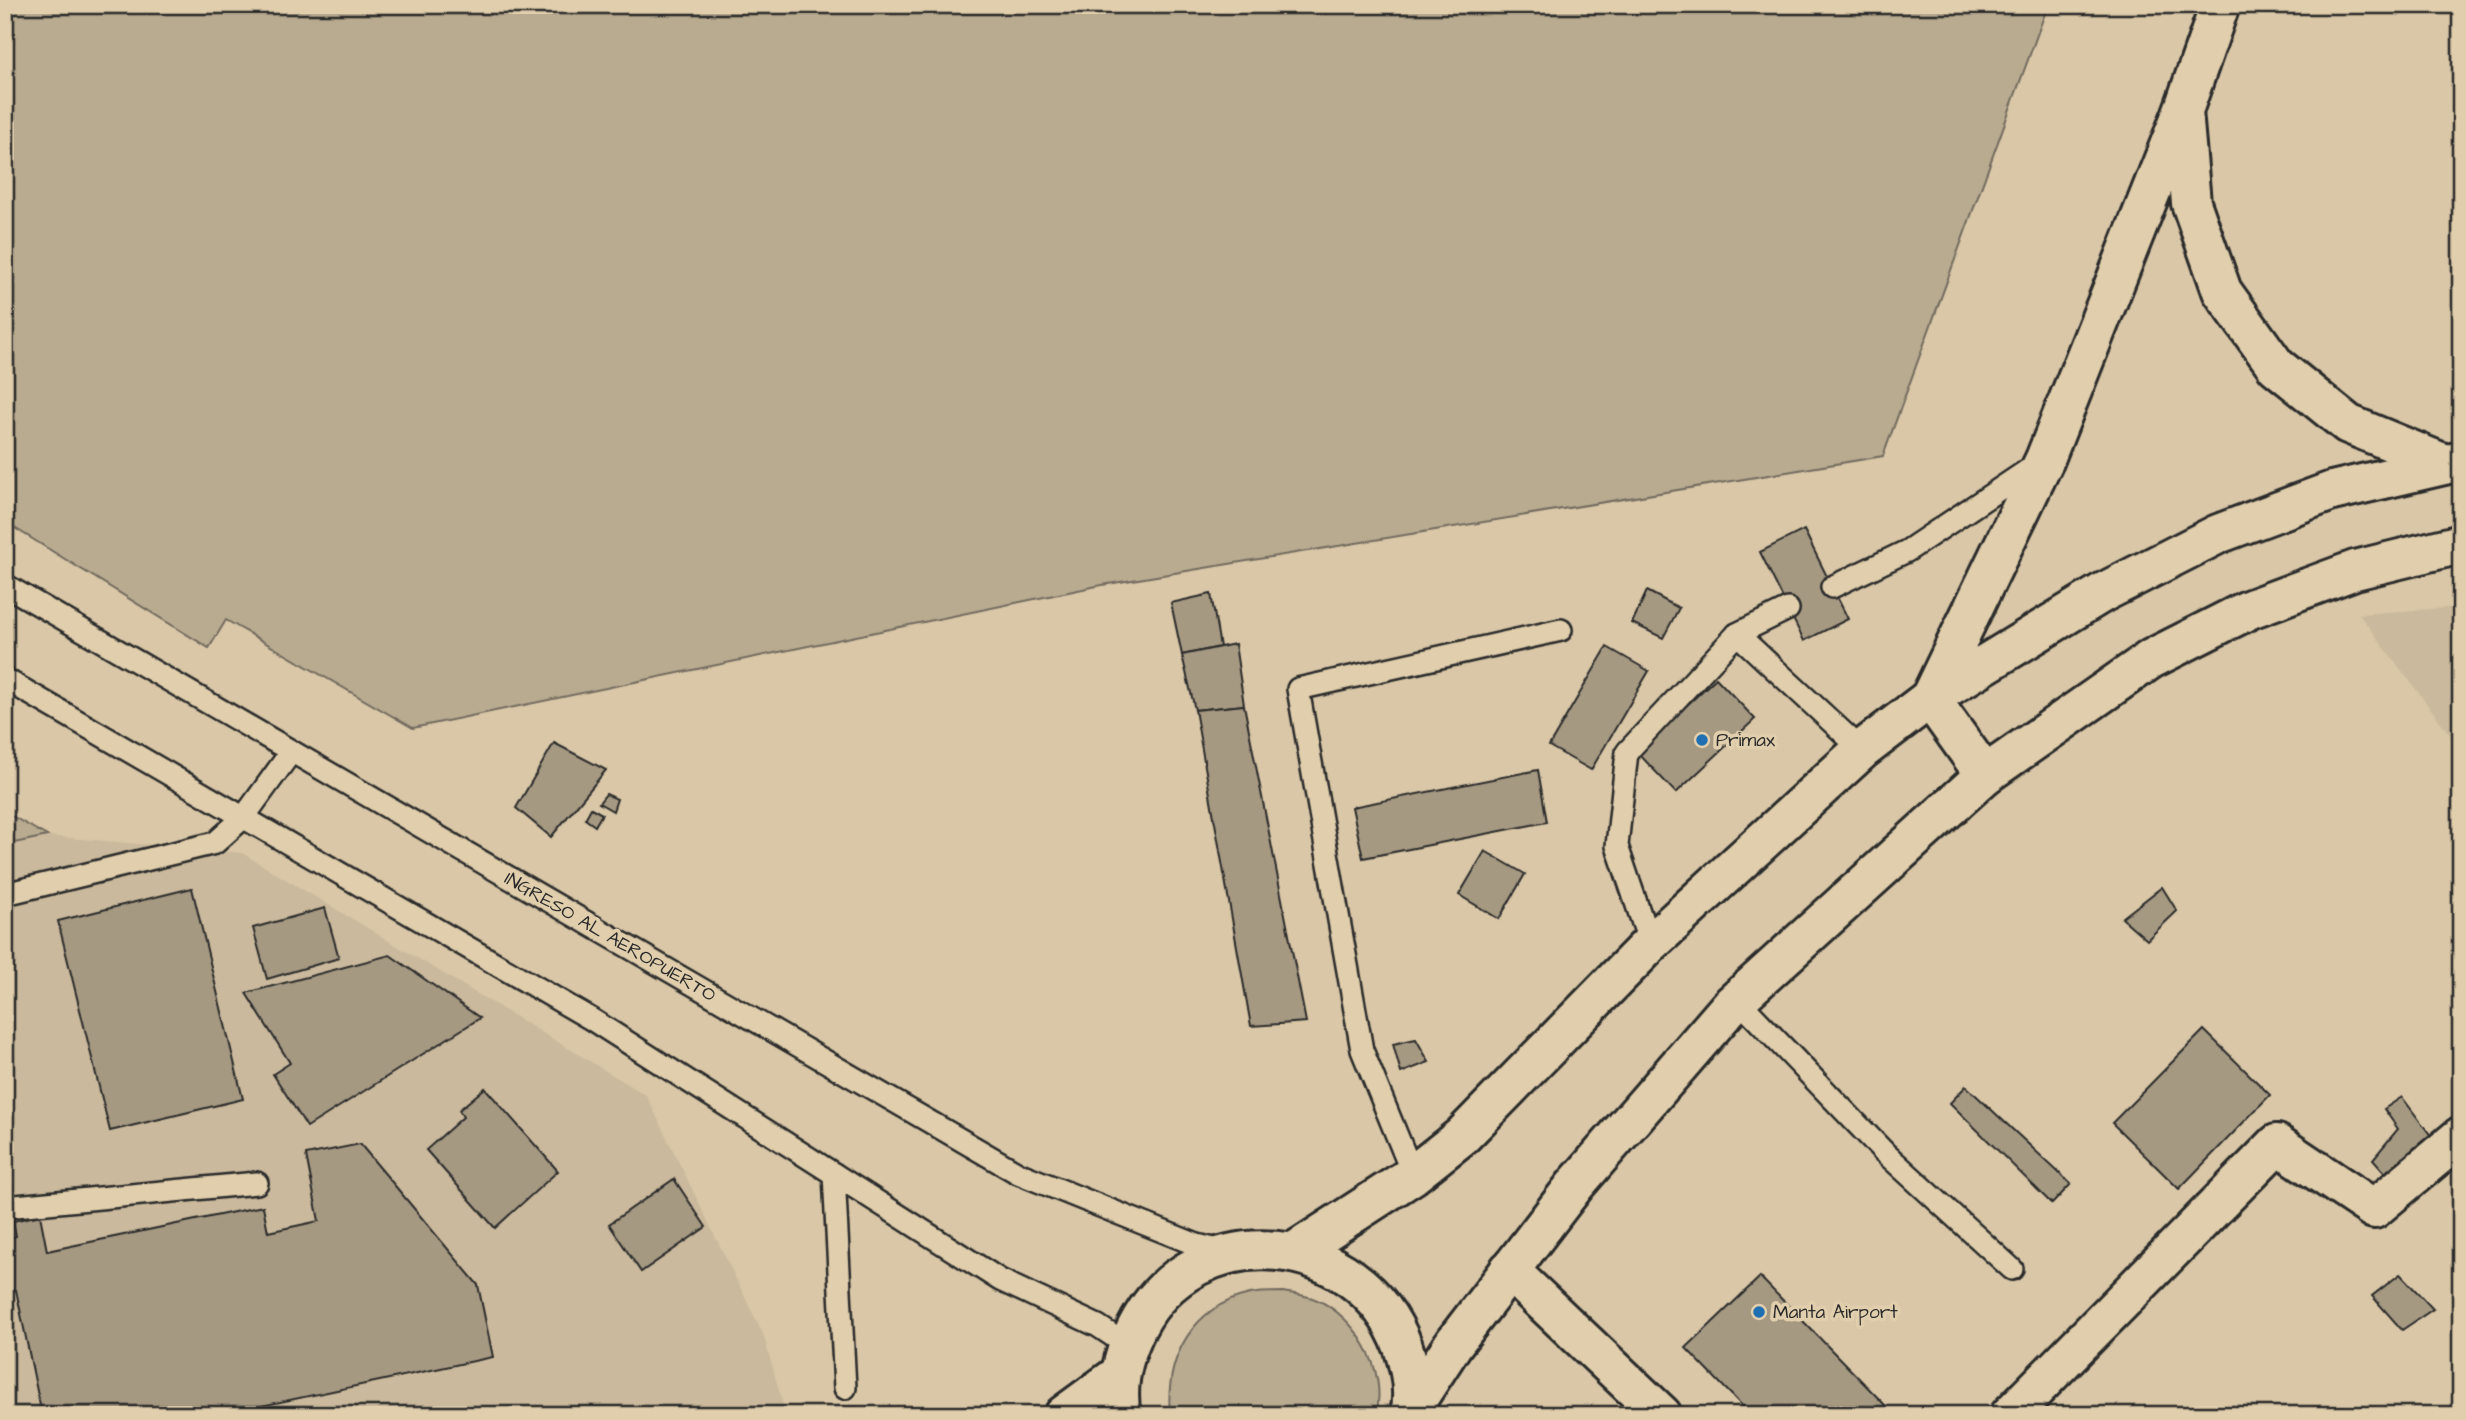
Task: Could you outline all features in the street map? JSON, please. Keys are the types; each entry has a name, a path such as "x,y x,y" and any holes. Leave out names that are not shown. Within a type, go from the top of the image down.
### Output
{"main road":[{"path":"1930,698 2045,458 2183,111 2221,5"},
{"path":"2183,111 2190,203 2222,290 2276,366 2348,424 2452,462"},
{"path":"1294,1252 1413,1175 1462,1136 1650,944 1862,750 1930,698 2102,593 2218,534 2332,491 2452,462"},
{"path":"1410,1412 1509,1269 1576,1184 1737,999 1985,775 2151,659 2250,609 2355,570 2461,544"},
{"path":"1930,698 1985,775"},
{"path":"2010,1415 2277,1144 2374,1209 2461,1136"},
{"path":"1121,1415 1124,1360 1144,1314 1168,1286 1198,1266 1231,1253 1263,1249 1294,1252 1335,1266 1370,1292 1389,1317 1410,1366 1410,1412"},
{"path":"1509,1269 1662,1415"},
{"path":"1064,1415 1124,1360"}],"lane":[{"path":"1832,587 1907,551 2045,458"},
{"name":"INGRESO AL AEROPUERTO","path":"5,585 1018,1173 1196,1245 1231,1253"},
{"path":"1650,944 1617,846 1627,752 1737,634 1788,609"},
{"path":"1413,1175 1362,1050 1297,689 1561,630"},
{"path":"1737,634 1862,750"},
{"path":"5,679 591,1019 1000,1280 1097,1326 1124,1360"},
{"path":"5,894 215,843 244,817 292,751"},
{"path":"1737,999 1885,1153 2012,1269"},
{"path":"834,1174 845,1388"},
{"path":"5,1207 257,1183"}],"shaded area":[{"path":"5,5 2048,5 1883,456 1102,585 413,728 226,620 209,648 5,522"},
{"path":"2461,607 2461,749 2359,614"},
{"path":"5,812 47,836 5,845"},
{"path":"47,836 242,853 646,1095 763,1334 786,1415 5,1415 5,845"},
{"path":"1283,1292 1311,1298 1330,1307 1355,1331 1373,1363 1379,1398 1376,1415 1170,1415 1172,1374 1186,1338 1197,1323 1229,1301 1254,1293"}],"building":[{"path":"1804,530 1848,619 1804,641 1760,552"},
{"path":"1647,591 1679,608 1663,638 1632,623"},
{"path":"1211,594 1220,647 1182,655 1171,603"},
{"path":"1235,644 1244,705 1195,710 1182,655"},
{"path":"1607,647 1649,671 1591,770 1549,746"},
{"path":"1716,678 1755,719 1676,793 1637,752"},
{"path":"1244,705 1306,1022 1251,1026 1195,710"},
{"path":"554,743 606,770 551,837 516,808"},
{"path":"1538,770 1547,822 1363,858 1352,807"},
{"path":"606,794 617,799 613,811 599,803"},
{"path":"591,808 602,814 595,826 585,819"},
{"path":"1485,851 1525,874 1499,919 1459,895"},
{"path":"2162,887 2177,911 2147,940 2122,918"},
{"path":"192,888 243,1099 110,1131 58,921"},
{"path":"325,908 339,958 267,979 253,928"},
{"path":"390,955 480,1018 307,1127 273,1074 290,1063 246,993"},
{"path":"2204,1030 2270,1095 2179,1189 2112,1123"},
{"path":"1416,1039 1429,1062 1401,1073 1393,1044"},
{"path":"1966,1086 2071,1184 2052,1204 1950,1103"},
{"path":"485,1088 558,1171 495,1228 426,1150 463,1117 459,1110"},
{"path":"2402,1097 2437,1144 2396,1185 2373,1159 2398,1129 2384,1109"},
{"path":"360,1144 478,1285 493,1357 219,1415 42,1415 16,1290 5,1293 5,1239 16,1236 13,1221 40,1215 47,1251 263,1206 268,1232 319,1221 306,1155"},
{"path":"674,1179 706,1227 641,1272 609,1224"},
{"path":"2400,1274 2433,1309 2402,1330 2372,1296"},
{"name":"Manta Airport","path":"1760,1277 1886,1406 1877,1415 1751,1415 1686,1348"}],"place":[{"name":"Primax","path":"1702,740"},
{"name":"Manta Airport","path":"1759,1312"}]}
